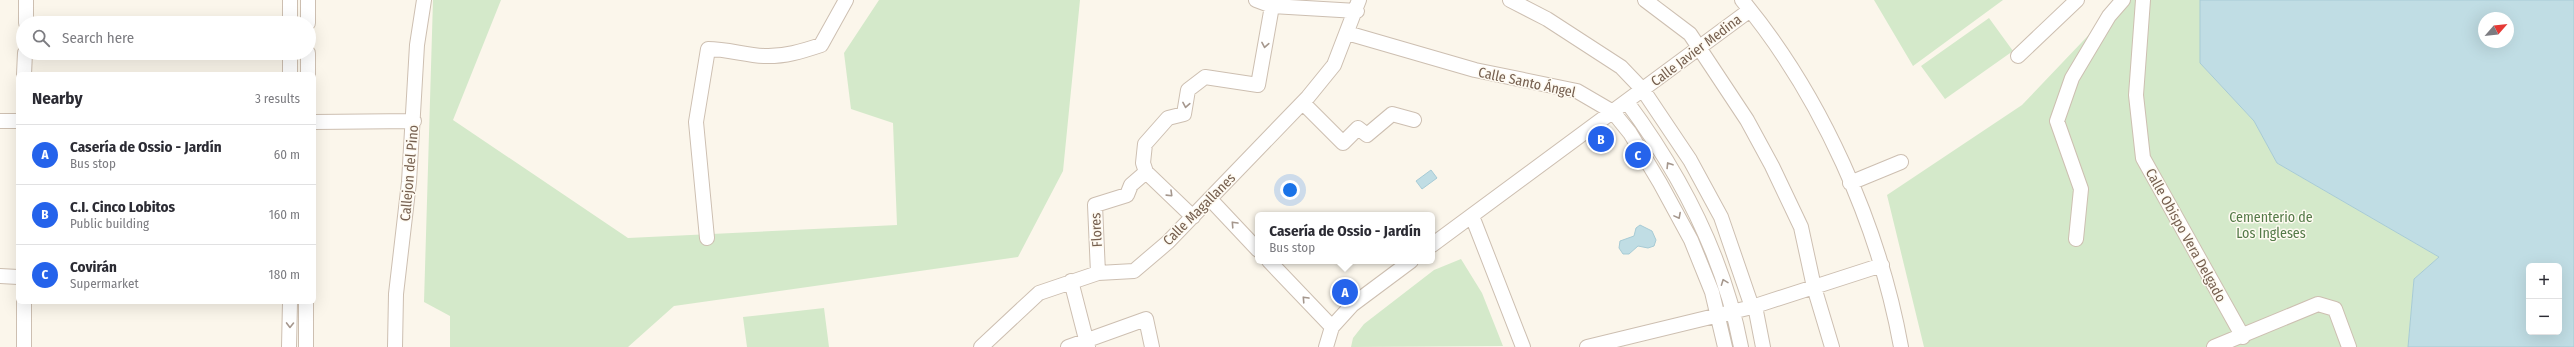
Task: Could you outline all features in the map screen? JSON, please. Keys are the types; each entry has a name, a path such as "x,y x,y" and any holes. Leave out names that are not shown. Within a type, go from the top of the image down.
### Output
{"street":[{"path":"26,0 26,16"},
{"path":"290,0 290,16"},
{"path":"308,0 308,16"},
{"name":"Callejon del Pino","path":"395,347 396,294 414,121 417,45 424,0"},
{"path":"707,238 696,122 708,49 723,49 764,56 799,53 821,45 846,0"},
{"path":"1256,0 1272,6 1358,6"},
{"path":"1510,0 1547,19 1621,67 1643,90 1690,160 1721,217 1754,307 1762,347"},
{"path":"1645,0 1690,34 1747,120 1772,166 1801,227 1814,287 1832,347"},
{"path":"2018,56 2077,0"},
{"path":"2076,239 2081,189 2057,121 2072,78 2109,16 2123,0"},
{"name":"Calle Obispo Vera Delgado","path":"2143,0 2136,95 2143,158 2243,337"},
{"path":"1746,5 1780,51 1830,137 1850,183 1882,265 1901,347"},
{"name":"Calle Javier Medina","path":"1435,243 1699,48 1746,5"},
{"path":"1193,217 1146,172 1143,163 1145,144 1168,118 1184,114 1188,90 1205,77 1258,85 1272,6"},
{"name":"Calle Magallanes","path":"980,347 1039,293 1071,280 1098,272 1134,271 1193,217 1303,103 1334,65 1358,6"},
{"name":"Calle Santo Ángel","path":"1347,32 1409,53 1475,70 1577,91 1613,112 1630,132 1691,240 1719,315 1725,347"},
{"path":"24,72 25,60"},
{"path":"290,60 290,72"},
{"path":"308,60 308,72"},
{"path":"1627,102 1672,171 1702,226 1734,312 1741,347"},
{"path":"1303,103 1343,142 1358,128 1367,135 1392,114 1414,120"},
{"path":"0,121 16,121"},
{"path":"316,122 414,121"},
{"path":"1850,183 1901,162"},
{"name":"Flores","path":"1098,272 1095,205 1127,195 1131,186 1146,172"},
{"path":"1210,199 1255,247"},
{"path":"1472,216 1523,347"},
{"path":"1272,264 1332,327"},
{"path":"1326,347 1332,327 1352,305 1407,264"},
{"path":"1587,347 1644,341 1719,315 1754,307 1882,265"},
{"path":"0,276 16,277"},
{"path":"1071,280 1087,344"},
{"path":"24,304 24,347"},
{"path":"289,347 290,304"},
{"path":"306,304 306,347"},
{"path":"2214,347 2243,337 2318,304 2335,308 2348,341"},
{"path":"1068,347 1087,344 1146,319 1152,347"}],"green space":[{"path":"433,0 501,0 453,120 628,238 897,225 893,123 851,109 844,53 879,0 1080,0 1063,171 1018,257 674,306 628,347 450,347 450,316 424,302"},
{"path":"1874,0 2003,0 1913,66"},
{"name":"Cementerio de Los Ingleses","path":"2122,0 2200,0 2200,63 2254,121 2277,163 2439,257 2414,279 2408,347 1924,347 1887,195 2022,105"},
{"path":"1989,18 2013,51 1945,99 1921,66"},
{"path":"1461,259 1482,293 1503,346 1351,347 1353,338 1364,324 1434,270"},
{"path":"824,308 829,347 747,347 743,317"}],"water":[{"path":"2200,0 2574,0 2574,347 2408,347 2414,279 2439,257 2277,163 2254,121 2200,63"},
{"path":"1431,170 1437,178 1422,189 1416,181"},
{"path":"1640,225 1652,231 1656,240 1654,246 1648,248 1638,246 1629,254 1623,254 1619,248 1620,241 1634,236 1636,228"}],"place":[{"name":"C.I. Cinco Lobitos","path":"1601,139"},
{"name":"Covirán","path":"1638,155"},
{"name":"Casería de Ossio - Jardín","path":"1345,292"}]}
